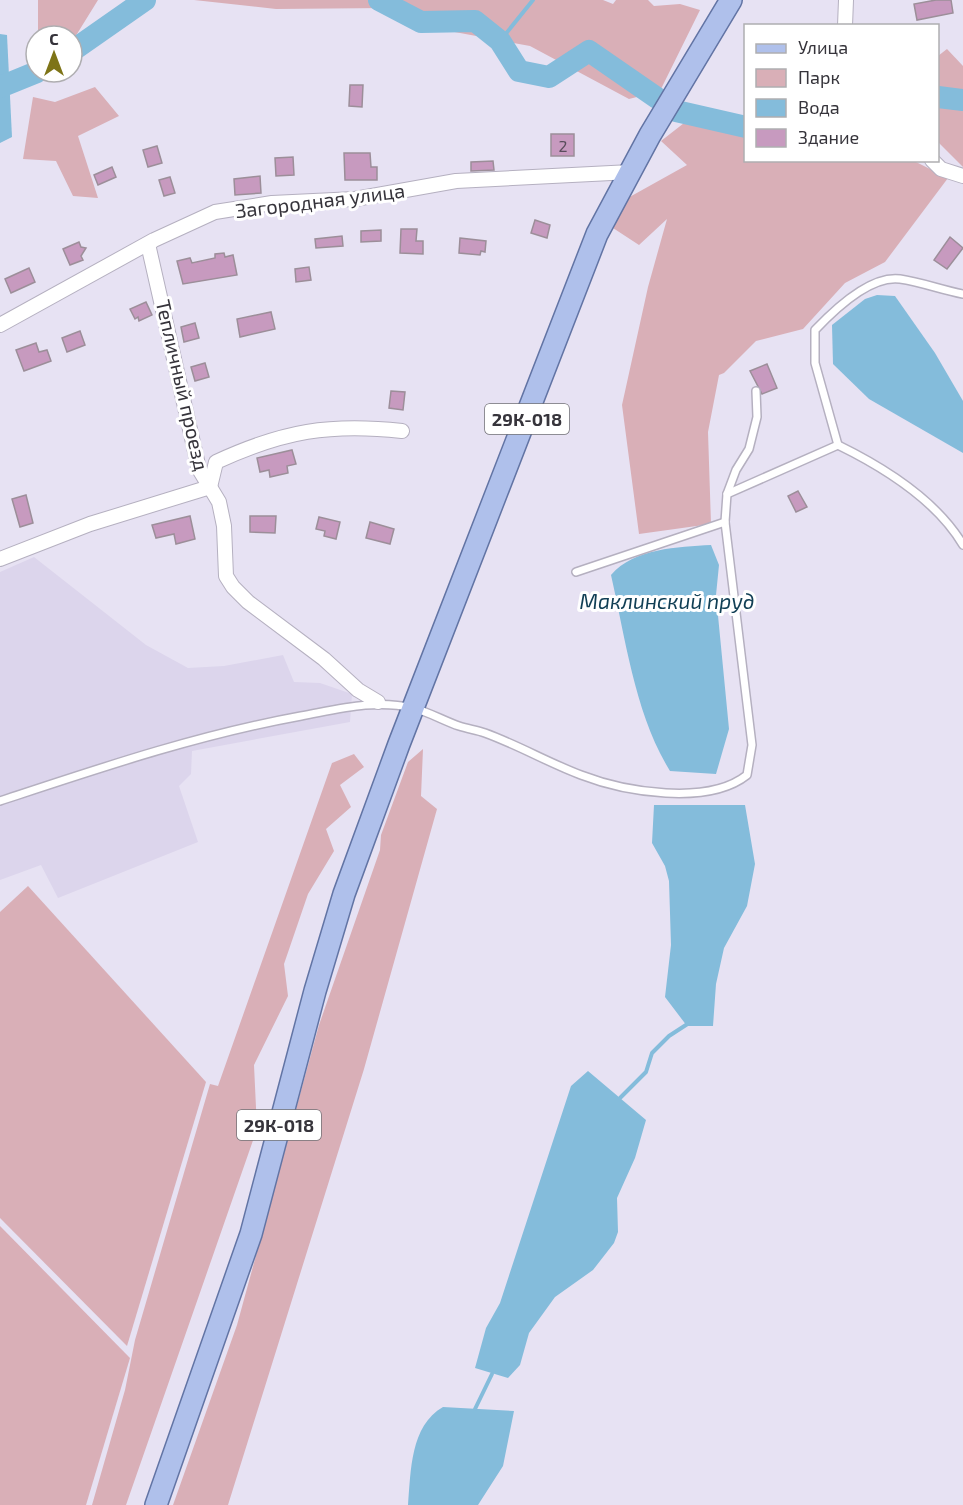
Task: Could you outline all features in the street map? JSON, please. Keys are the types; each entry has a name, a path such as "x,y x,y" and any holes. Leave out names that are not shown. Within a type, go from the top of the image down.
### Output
{"main road":[{"name":"29К-018","path":"156,1505 251,1234 315,991 344,894 414,709 597,234 730,0"}],"street":[{"path":"845,24 846,0"},
{"path":"934,162 941,169 963,176"},
{"name":"Загородная улица","path":"0,325 148,244 215,212 272,203 356,199 456,182 631,172"},
{"name":"Тепличный проезд","path":"148,244 200,470 219,502 224,526 226,576 248,602 324,659 358,690 378,702"},
{"path":"0,559 90,524 210,487 216,462 263,442 304,430 361,426 402,431"}],"lane":[{"path":"963,294 897,278 864,288 838,306 815,330 815,363 838,445 881,466 951,525 963,545"},
{"path":"0,801 184,741 240,727 378,702 414,709 461,727 486,733 582,775 628,788 692,793 717,791 734,785 747,775 752,745 725,522 727,494 736,470 749,449 757,417 756,391"},
{"path":"727,494 838,445"},
{"path":"576,572 725,522"}],"shaded area":[{"path":"34,557 146,645 188,668 224,666 283,655 294,682 320,683 352,694 350,722 192,751 191,774 179,786 198,842 58,898 41,865 0,880 0,572"}],"green space":[{"path":"38,0 98,0 83,24 38,24"},
{"path":"194,0 603,0 613,4 616,0 648,0 654,6 680,4 700,10 660,91 629,99 530,46 433,28 386,8 276,9"},
{"path":"947,49 963,66 963,167 939,143 939,55"},
{"path":"95,87 119,116 78,136 98,198 73,196 56,161 23,159 33,97 55,102"},
{"path":"693,116 744,121 744,162 916,162 948,178 885,262 845,283 803,329 756,341 724,373 719,375 708,432 711,524 639,534 622,405 648,287 667,219 639,245 613,228 626,199 687,165 661,141"},
{"path":"423,749 421,796 437,809 364,1069 228,1505 173,1505 237,1325 319,1025 380,850 381,835 408,762"},
{"path":"354,754 364,767 340,785 351,807 326,829 334,851 308,894 284,964 288,996 254,1065 257,1129 126,1505 92,1505 125,1390 135,1340 210,1084 218,1086 332,763"},
{"path":"28,886 206,1082 127,1346 0,1218 0,912"},
{"path":"0,1226 130,1358 86,1505 0,1505"}],"water":[{"path":"0,34 7,35 12,137 0,143"},
{"path":"877,295 895,296 935,353 963,401 963,453 869,399 833,364 832,325 865,299"},
{"name":"Маклинский пруд","path":"711,545 719,565 716,595 729,729 716,774 670,771 648,726 640,701 611,575 632,559 644,554 671,548"},
{"path":"654,805 745,805 755,864 747,906 724,948 716,984 713,1026 687,1026 665,997 671,945 669,881 665,866 652,843"},
{"path":"588,1071 646,1120 635,1158 617,1198 618,1232 614,1243 593,1270 555,1297 529,1333 520,1365 508,1378 475,1368 486,1328 500,1303 571,1086"},
{"path":"443,1407 514,1411 503,1466 478,1505 408,1505 414,1450 418,1437 432,1415"}],"building":[{"path":"951,0 953,13 917,20 914,4"},
{"path":"350,85 363,85 362,107 349,106"},
{"path":"551,134 574,134 574,156 551,156"},
{"path":"157,146 162,163 148,167 143,150"},
{"path":"344,153 370,153 371,167 377,167 377,180 345,180"},
{"path":"293,157 294,175 276,176 275,158"},
{"path":"493,161 494,170 471,171 471,162"},
{"path":"112,167 116,177 98,185 94,175"},
{"path":"260,176 261,193 235,195 234,179"},
{"path":"170,177 175,193 164,196 159,180"},
{"path":"535,220 550,225 547,238 531,233"},
{"path":"401,229 417,229 416,241 423,241 423,254 400,253"},
{"path":"381,230 381,241 361,242 361,231"},
{"path":"342,236 343,246 316,248 315,239"},
{"path":"950,237 963,248 947,269 934,260"},
{"path":"460,238 486,241 485,252 481,251 480,255 459,253"},
{"path":"79,242 81,247 86,248 81,256 83,260 70,265 63,249"},
{"path":"224,253 225,257 233,255 237,275 183,284 177,261 190,258 192,263 215,258 215,254"},
{"path":"309,267 311,280 296,282 295,269"},
{"path":"29,268 35,282 11,293 5,279"},
{"path":"146,302 152,315 139,321 138,317 135,319 130,309"},
{"path":"271,312 275,329 240,337 237,319"},
{"path":"195,323 199,338 184,342 181,327"},
{"path":"80,331 85,345 67,352 62,338"},
{"path":"36,343 39,352 47,350 51,361 24,371 16,350"},
{"path":"205,363 209,377 195,381 191,367"},
{"path":"767,364 777,388 762,394 750,371"},
{"path":"391,391 405,392 403,410 389,408"},
{"path":"292,450 296,464 287,466 288,473 270,477 269,470 260,472 257,458"},
{"path":"798,491 807,507 796,512 788,496"},
{"path":"26,495 33,523 20,527 12,499"},
{"path":"190,516 195,539 176,544 174,534 156,538 152,525"},
{"path":"250,516 276,516 275,533 250,532"},
{"path":"319,517 340,522 336,539 324,536 325,531 316,529"},
{"path":"370,522 394,529 390,544 366,538"}],"waterway":[{"path":"84,43 145,0"},
{"path":"379,0 421,22 475,21 500,41 519,71 549,77 589,51 657,98"},
{"path":"500,41 533,0"},
{"path":"0,87 24,77"},
{"path":"939,97 963,100"},
{"path":"676,111 744,127"},
{"path":"620,1098 646,1072 652,1053 669,1036 689,1023"},
{"path":"475,1409 492,1374"}]}
